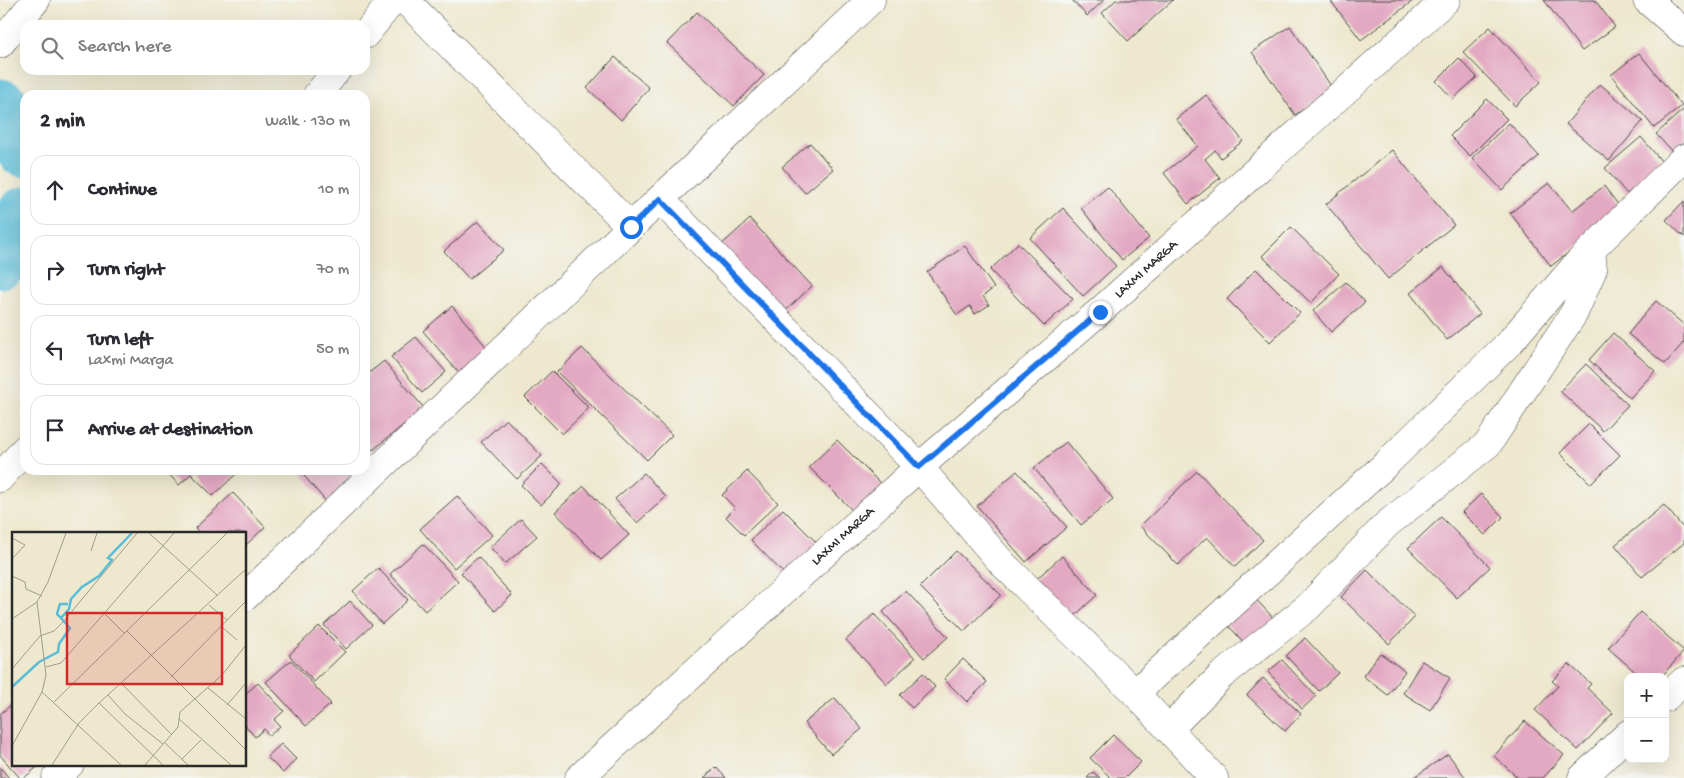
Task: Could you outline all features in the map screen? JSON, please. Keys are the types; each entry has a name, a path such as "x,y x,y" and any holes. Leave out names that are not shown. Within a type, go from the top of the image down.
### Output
{"street":[{"path":"0,44 36,0"},
{"path":"370,29 393,0"},
{"path":"405,0 631,227"},
{"path":"246,596 870,0"},
{"name":"LAXMI MARGA","path":"593,774 919,467 1100,312 1446,0"},
{"path":"1647,0 1684,32"},
{"path":"321,90 333,75"},
{"path":"1135,693 1385,465 1509,343 1576,265 1684,158"},
{"path":"660,199 919,467 1002,563 1135,693 1214,778"},
{"path":"1169,730 1222,675 1308,607 1387,524 1488,444 1574,313 1594,269 1592,250"},
{"path":"0,478 20,455"},
{"path":"1669,694 1684,680"},
{"path":"1582,778 1624,738"},
{"path":"56,778 68,766"}],"building":[{"path":"1072,0 1104,0 1087,16"},
{"path":"1116,0 1173,0 1128,41 1102,13"},
{"path":"1330,0 1414,0 1361,40"},
{"path":"1544,0 1595,0 1615,27 1582,51"},
{"path":"697,12 764,75 734,106 667,43"},
{"path":"1290,26 1333,89 1295,115 1252,52"},
{"path":"1490,27 1541,82 1515,106 1463,52"},
{"path":"1639,53 1682,106 1654,128 1611,75"},
{"path":"615,57 649,88 621,120 587,88"},
{"path":"1459,58 1477,77 1453,99 1436,81"},
{"path":"1600,84 1643,121 1609,161 1566,124"},
{"path":"1206,95 1243,141 1221,158 1215,150 1205,159 1220,178 1188,204 1164,173 1198,146 1176,119"},
{"path":"1487,99 1507,119 1470,156 1450,136"},
{"path":"1684,109 1684,146 1674,154 1656,134"},
{"path":"1509,123 1539,156 1502,190 1472,158"},
{"path":"1641,137 1663,163 1627,194 1605,168"},
{"path":"810,143 833,169 805,193 782,167"},
{"path":"1392,150 1454,225 1388,279 1326,204"},
{"path":"1549,183 1572,211 1604,186 1623,211 1551,266 1510,213"},
{"path":"1108,187 1149,238 1122,260 1081,208"},
{"path":"1684,201 1684,237 1666,220"},
{"path":"1063,208 1116,266 1083,296 1030,238"},
{"path":"750,219 812,286 783,313 720,246"},
{"path":"478,221 504,250 469,279 444,251"},
{"path":"1291,227 1339,274 1311,303 1262,256"},
{"path":"1018,243 1073,299 1044,326 990,270"},
{"path":"965,246 994,288 983,296 989,305 975,314 970,306 957,315 927,272"},
{"path":"1443,267 1480,314 1447,340 1410,293"},
{"path":"1256,269 1300,313 1270,342 1227,299"},
{"path":"1346,282 1365,302 1331,332 1313,311"},
{"path":"1656,301 1684,325 1684,342 1665,364 1628,334"},
{"path":"452,306 494,356 466,381 423,331"},
{"path":"1613,333 1655,371 1630,398 1589,360"},
{"path":"416,337 446,372 422,393 391,357"},
{"path":"582,348 672,435 647,460 557,372"},
{"path":"384,361 424,408 373,450 370,446 370,372"},
{"path":"1586,364 1628,405 1603,431 1560,391"},
{"path":"552,371 589,408 562,434 525,397"},
{"path":"506,419 542,456 517,479 481,442"},
{"path":"1589,424 1620,455 1591,484 1560,453"},
{"path":"837,440 885,488 857,515 809,467"},
{"path":"1066,442 1113,499 1081,525 1034,468"},
{"path":"542,464 562,484 541,505 521,485"},
{"path":"747,471 778,503 744,535 726,517 735,508 722,495"},
{"path":"1017,471 1067,527 1026,562 977,506"},
{"path":"1197,471 1263,540 1235,567 1207,537 1178,565 1140,526"},
{"path":"644,473 666,497 637,523 615,499"},
{"path":"170,475 190,475 179,485"},
{"path":"192,475 235,475 213,496"},
{"path":"303,475 354,475 328,504"},
{"path":"584,486 629,535 601,560 555,512"},
{"path":"233,493 265,527 246,545 246,532 199,532 195,528"},
{"path":"1481,494 1503,517 1485,535 1462,512"},
{"path":"457,496 492,535 454,568 420,529"},
{"path":"1664,505 1684,529 1684,543 1642,577 1615,545"},
{"path":"783,509 823,549 790,580 751,540"},
{"path":"1441,517 1490,567 1457,598 1408,548"},
{"path":"521,519 537,536 505,564 490,547"},
{"path":"423,544 458,581 425,611 390,574"},
{"path":"956,551 1001,595 964,631 920,587"},
{"path":"1062,556 1097,595 1069,621 1033,582"},
{"path":"478,557 512,595 495,611 461,573"},
{"path":"378,568 408,600 382,624 353,591"},
{"path":"1367,570 1415,617 1389,644 1341,597"},
{"path":"906,591 948,637 924,658 883,612"},
{"path":"1252,595 1276,621 1248,647 1225,622"},
{"path":"350,601 372,625 346,649 324,625"},
{"path":"1640,612 1684,651 1665,673 1636,673 1608,648"},
{"path":"874,614 915,658 887,684 846,640"},
{"path":"319,626 345,652 314,682 289,655"},
{"path":"1305,638 1338,673 1319,691 1286,656"},
{"path":"1380,653 1405,671 1388,695 1363,676"},
{"path":"963,659 987,682 967,702 944,679"},
{"path":"291,660 331,704 306,726 266,682"},
{"path":"1282,660 1316,696 1302,709 1268,672"},
{"path":"1422,661 1450,678 1430,710 1403,693"},
{"path":"1569,664 1591,684 1587,688 1613,713 1578,750 1535,710 1558,686 1552,681"},
{"path":"923,673 935,687 912,708 900,695"},
{"path":"1263,678 1301,714 1285,731 1247,695"},
{"path":"258,683 284,711 274,720 280,726 269,736 264,729 255,737 246,726 246,693"},
{"path":"835,698 862,729 831,754 804,723"},
{"path":"12,706 12,766 39,766 24,778 20,778 0,755 0,714"},
{"path":"1525,721 1564,755 1543,778 1518,778 1494,756"},
{"path":"1113,735 1141,762 1125,778 1111,778 1090,758"},
{"path":"281,744 296,759 283,773 267,757"},
{"path":"1448,754 1466,778 1413,778"},
{"path":"0,767 9,778 0,778"},
{"path":"716,767 726,778 704,778"},
{"path":"1093,772 1100,778 1087,778"}],"waterway":[{"path":"0,109 20,139"},
{"path":"0,258 19,240 20,236"}],"route":[{"path":"631,227 660,199 919,467 1100,312"}]}
